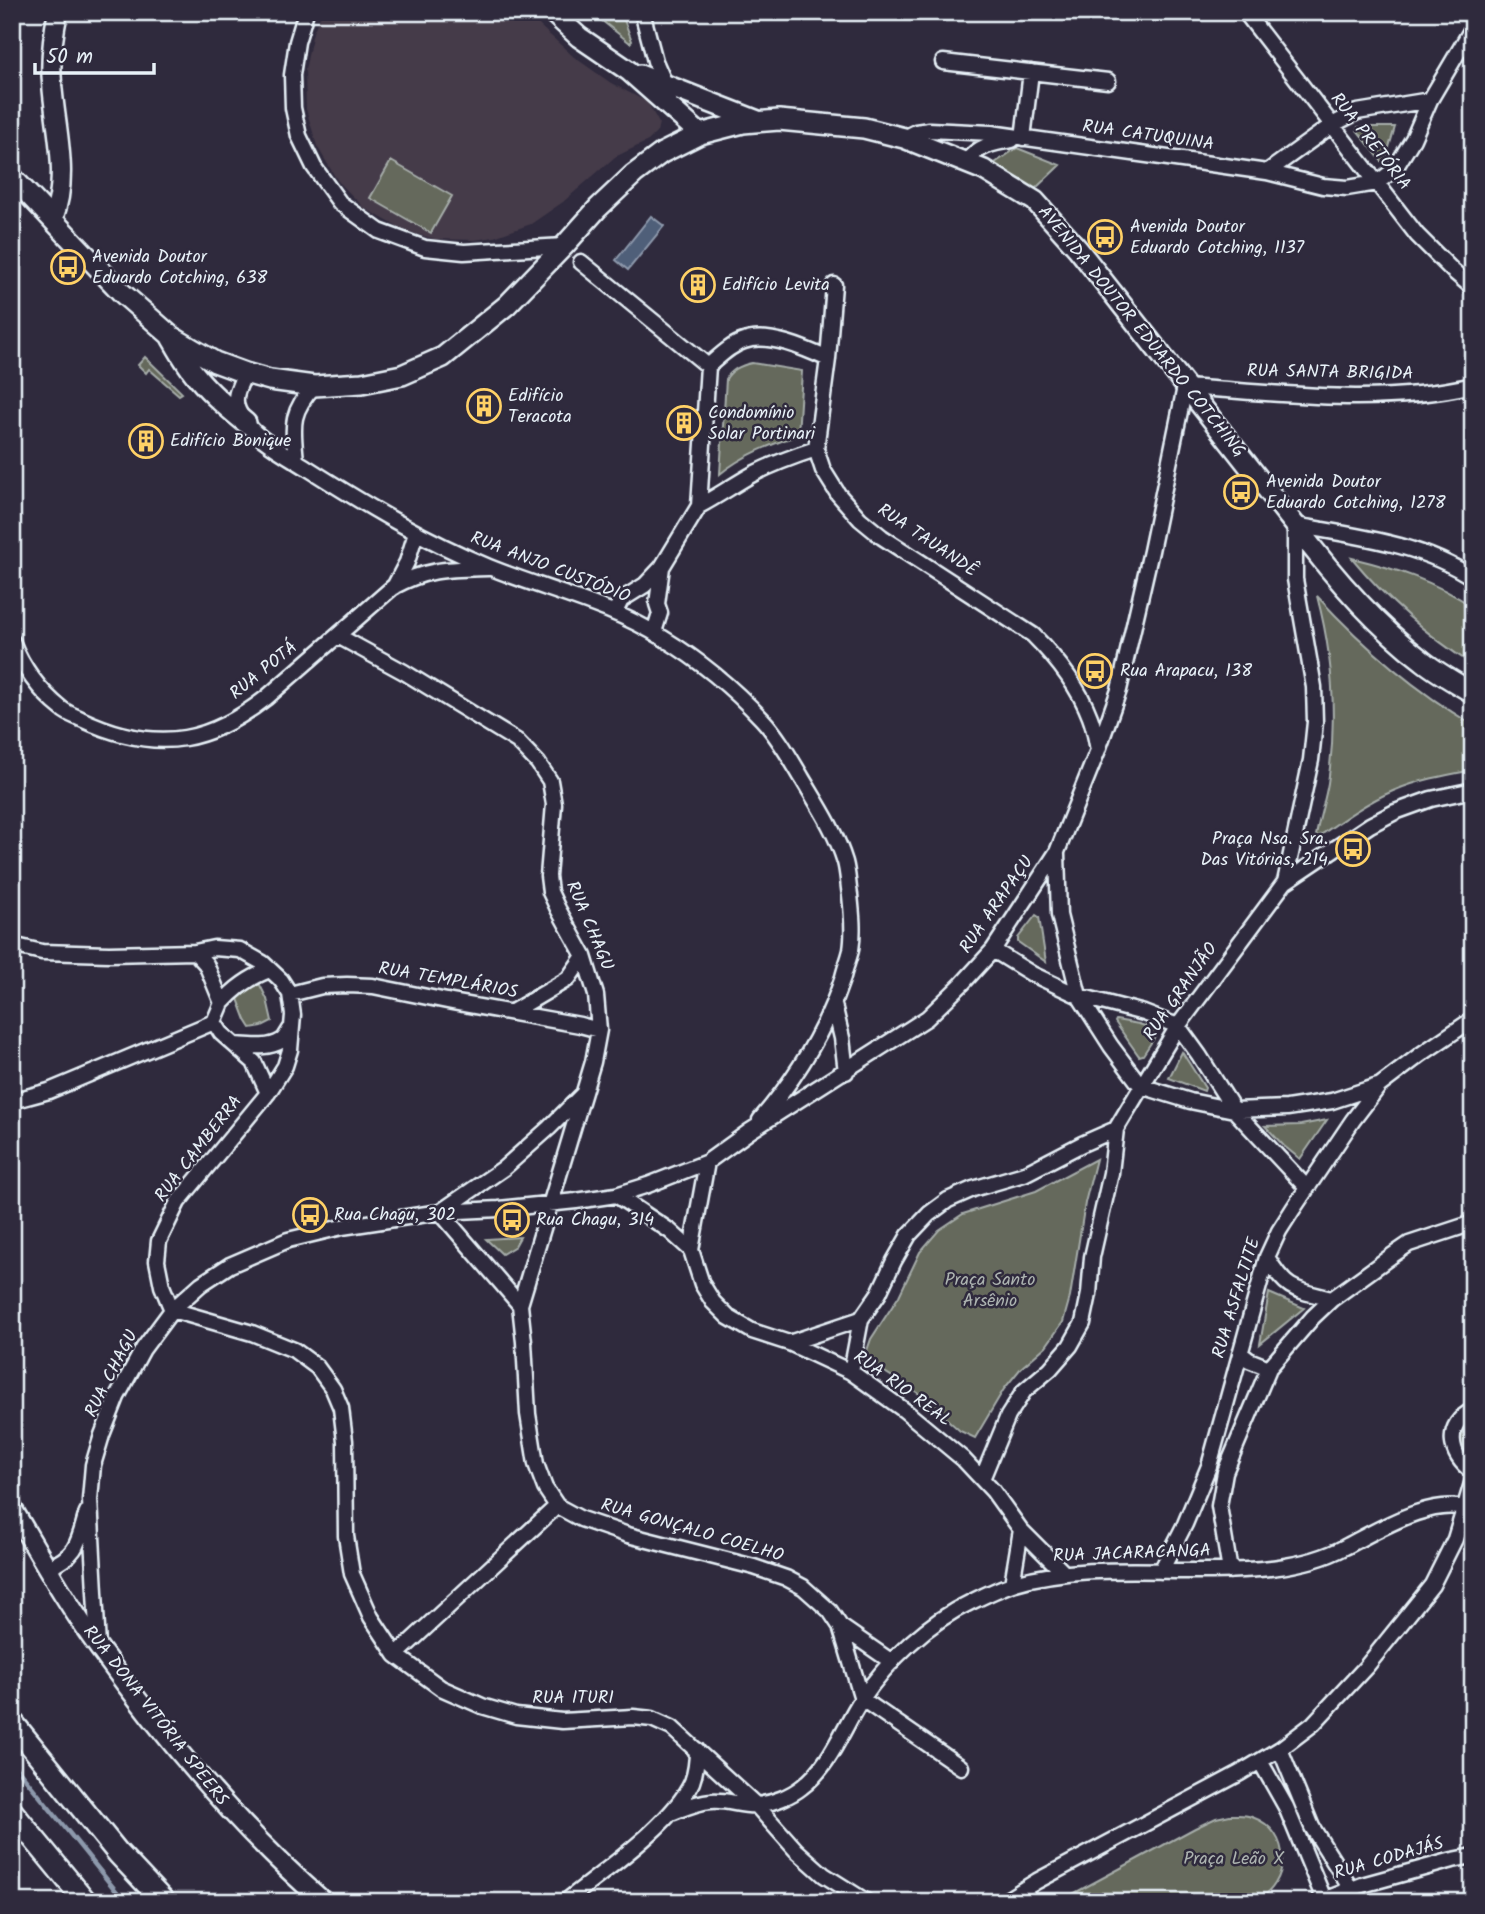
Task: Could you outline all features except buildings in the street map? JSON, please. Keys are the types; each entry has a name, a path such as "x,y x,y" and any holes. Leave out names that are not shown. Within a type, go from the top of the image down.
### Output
{"main road":[{"path":"552,12 579,37 629,71 700,134"},
{"path":"629,71 758,121"},
{"name":"AVENIDA DOUTOR EDUARDO COTCHING","path":"12,177 122,293 171,336 215,362 246,373 270,380 314,386 362,383 402,375 443,357 507,305 598,208 634,174 662,153 700,134 758,121 779,120 864,128 904,138 984,170 1035,201 1078,249 1326,567 1374,619 1424,662 1473,693"},
{"path":"171,336 198,379 246,424"},
{"path":"12,1721 118,1853 164,1902"},
{"path":"12,1812 86,1902"}],"street":[{"path":"52,219 61,192 51,81 54,30 58,12"},
{"path":"306,12 297,42 292,75 293,108 299,136 314,167 340,203 379,231 425,248 464,252 564,246"},
{"path":"642,12 664,84"},
{"name":"RUA PRETÓRIA","path":"1244,12 1418,235 1473,288"},
{"path":"1377,183 1394,170 1413,139 1430,100 1473,27"},
{"path":"943,62 1108,81"},
{"path":"1023,138 1031,72"},
{"path":"1267,172 1332,125 1357,113 1430,100"},
{"name":"RUA CATUQUINA","path":"904,138 929,130 991,133 1267,172 1323,186 1347,188 1377,183"},
{"name":"RUA CATUQUINA","path":"966,162 979,148 1023,138"},
{"path":"581,262 708,366"},
{"path":"699,506 784,459 816,449 828,359 834,285"},
{"path":"615,612 621,600 645,585 662,567 699,506 708,366 731,347 746,340 763,338 803,348 828,359"},
{"path":"246,373 235,399 237,409 246,424"},
{"name":"RUA SANTA BRIGIDA","path":"1185,387 1297,395 1362,396 1422,394 1473,385"},
{"path":"296,461 294,418 301,400 314,386"},
{"name":"RUA ARAPAÇU","path":"550,1204 616,1195 707,1162 750,1131 927,1018 993,950 1057,852 1119,690 1185,387"},
{"name":"RUA ANJO CUSTÓDIO","path":"246,424 296,461 416,533 491,568 615,612 654,632 705,667 762,719 781,743 835,837 845,863 853,918 850,952 834,1005 797,1070 750,1131"},
{"name":"RUA TAUANDÊ","path":"816,449 823,470 838,494 860,519 882,537 1032,635 1054,655 1074,684 1090,716 1098,750"},
{"path":"1285,882 1311,761 1315,722 1314,687 1295,579 1295,525 1411,549 1459,568 1473,578"},
{"name":"RUA POTÁ","path":"393,587 407,562 416,533"},
{"path":"654,632 660,613 657,604 662,567"},
{"name":"RUA POTÁ","path":"12,641 38,687 64,711 103,730 144,739 185,738 217,728 246,713 393,587 411,577 436,570 491,568"},
{"path":"634,593 657,604"},
{"name":"RUA CHAGU","path":"98,1647 90,1500 93,1465 117,1397 143,1349 172,1311 201,1284 230,1265 288,1240 342,1227 440,1212 550,1204 593,1062 599,1030 596,995 584,956 550,892 548,876 554,804 550,781 538,763 517,741 404,672 338,636"},
{"path":"1285,882 1370,825 1395,812 1431,799 1473,790"},
{"path":"1057,852 1059,915 1079,996 1141,1086 1190,1101 1234,1110 1287,1108 1332,1101 1379,1086"},
{"name":"RUA GRANJÃO","path":"1116,1129 1178,1026 1285,882"},
{"path":"12,946 42,952 108,954 195,952 214,948 240,950 263,963 281,980 290,994"},
{"path":"993,950 1032,974 1079,996 1144,1013 1178,1026 1234,1110 1307,1188"},
{"path":"195,952 206,964 222,1003"},
{"path":"512,1013 568,979 584,956"},
{"path":"12,1101 49,1091 215,1022 222,1003 234,988 254,975 270,970"},
{"name":"RUA TEMPLÁRIOS","path":"290,994 322,986 373,986 599,1030"},
{"name":"RUA CAMBERRA","path":"172,1311 162,1286 157,1261 159,1241 178,1202 268,1093 285,1066 290,1050 292,1026 293,1004 290,994"},
{"path":"834,1005 846,1072"},
{"name":"RUA ASFALTITE","path":"1161,1571 1185,1524 1209,1466 1267,1257 1279,1231 1353,1120 1379,1086 1473,1019"},
{"name":"RUA CAMBERRA","path":"215,1022 221,1033 254,1062 268,1093"},
{"path":"234,1045 257,1047 282,1041 292,1026"},
{"name":"RUA CHAGU","path":"440,1212 504,1168 550,1128 584,1093"},
{"path":"851,1372 861,1319 879,1293 909,1235 929,1214 948,1200 973,1189 1024,1174 1116,1129"},
{"path":"982,1479 1007,1416 1024,1391 1050,1369 1070,1346 1083,1323 1092,1256 1111,1173 1116,1129"},
{"name":"RUA RIO REAL","path":"707,1162 691,1250 702,1283 713,1302 728,1317 752,1331 789,1343 851,1372 904,1410 963,1459 1021,1530 1064,1573"},
{"path":"616,1195 670,1231 691,1250"},
{"path":"396,1655 557,1506 545,1488 536,1464 528,1414 520,1305 550,1204"},
{"path":"440,1212 520,1305"},
{"path":"1230,1571 1219,1506 1225,1472 1269,1368 1332,1299 1409,1244 1473,1223"},
{"path":"1267,1257 1284,1282 1297,1290 1332,1299"},
{"name":"RUA ITURI","path":"172,1311 252,1333 294,1350 317,1367 333,1389 341,1409 345,1441 346,1536 352,1574 371,1617 396,1655 440,1688 482,1706 516,1716 562,1721 633,1717 652,1719 672,1728 757,1806 796,1850 824,1875 867,1902"},
{"path":"789,1343 861,1319"},
{"path":"1240,1353 1269,1368"},
{"path":"1473,1410 1460,1420 1454,1431 1453,1443 1455,1455 1462,1465 1473,1472"},
{"path":"1003,1902 1260,1761 1313,1724 1366,1667 1432,1585 1469,1510 1473,1480"},
{"name":"RUA CHAGU","path":"48,1568 69,1556 78,1542 90,1500"},
{"name":"RUA GONÇALO COELHO","path":"557,1506 581,1519 628,1535 754,1567 803,1587 830,1611 840,1626 862,1699"},
{"name":"RUA JACARACANGA","path":"757,1806 785,1797 814,1776 836,1745 862,1699 892,1662 918,1637 969,1602 1012,1584 1064,1573 1262,1570 1315,1559 1339,1550 1387,1524 1415,1514 1440,1507 1469,1510"},
{"name":"RUA DONA VITÓRIA SPEERS","path":"12,1508 98,1647 183,1758 227,1809 324,1902"},
{"path":"1012,1584 1021,1530"},
{"name":"RUA GONÇALO COELHO","path":"840,1626 892,1662"},
{"path":"862,1699 961,1768"},
{"path":"1280,1749 1311,1828 1351,1889"},
{"path":"565,1902 671,1813 693,1779 697,1750"},
{"path":"1260,1761 1286,1807 1321,1900"},
{"path":"671,1813 709,1801 723,1800 757,1806"},
{"name":"RUA CODAJÁS","path":"1321,1900 1351,1889 1473,1856"}],"shaded area":[{"path":"322,12 529,12 540,26 574,57 611,83 647,102 659,123 657,132 648,141 615,157 563,202 531,224 494,237 475,240 435,239 416,234 364,208 337,180 317,146 306,109 305,70 313,32"}],"green space":[{"path":"591,12 621,12 632,41 630,43"},
{"path":"1358,127 1395,127 1384,164 1357,130"},
{"path":"1017,148 1060,165 1034,190 992,165"},
{"path":"391,161 452,196 431,233 370,198"},
{"path":"145,357 182,393 179,395 149,369 146,373 138,365"},
{"path":"752,363 802,371 798,435 747,456 720,474 726,379 737,368"},
{"path":"1352,558 1415,577 1473,607 1473,665 1408,616"},
{"path":"1317,596 1390,666 1473,725 1473,770 1422,781 1393,791 1364,806 1318,837 1316,836 1331,760 1333,712 1327,642"},
{"path":"1036,915 1039,917 1046,962 1018,942 1018,938"},
{"path":"254,985 260,985 267,999 272,1021 251,1028 237,996"},
{"path":"1116,1020 1157,1030 1143,1055 1139,1056"},
{"path":"1182,1052 1205,1088 1204,1091 1169,1078"},
{"path":"1327,1120 1300,1159 1265,1126 1301,1125"},
{"name":"Praça Santo Arsênio","path":"1096,1159 1063,1322 1046,1346 1021,1368 1004,1389 975,1438 960,1431 918,1393 864,1359 871,1339 899,1296 920,1252 939,1230 963,1214 1036,1191"},
{"path":"520,1237 515,1246 502,1254 486,1239"},
{"path":"1269,1293 1304,1308 1260,1344"},
{"path":"1473,1416 1473,1464 1459,1440 1462,1429"},
{"name":"Praça Leão X","path":"1230,1815 1249,1816 1265,1824 1275,1834 1280,1846 1282,1858 1275,1884 1254,1902 1058,1902 1195,1828"}],"water":[{"path":"651,216 664,226 628,270 616,260"}],"waterway":[{"path":"12,1762 125,1902"}],"place":[{"name":"Avenida Doutor Eduardo Cotching, 1137","path":"1105,237"},
{"name":"Avenida Doutor Eduardo Cotching, 638","path":"68,267"},
{"name":"Edifício Levita","path":"698,285"},
{"name":"Edifício Teracota","path":"484,406"},
{"name":"Condomínio Solar Portinari","path":"684,423"},
{"name":"Edifício Bonique","path":"146,441"},
{"name":"Avenida Doutor Eduardo Cotching, 1278","path":"1241,492"},
{"name":"Rua Arapacu, 138","path":"1095,671"},
{"name":"Praça Nsa. Sra. Das Vitórias, 214","path":"1353,849"},
{"name":"Rua Chagu, 302","path":"310,1215"},
{"name":"Rua Chagu, 314","path":"512,1220"}]}
